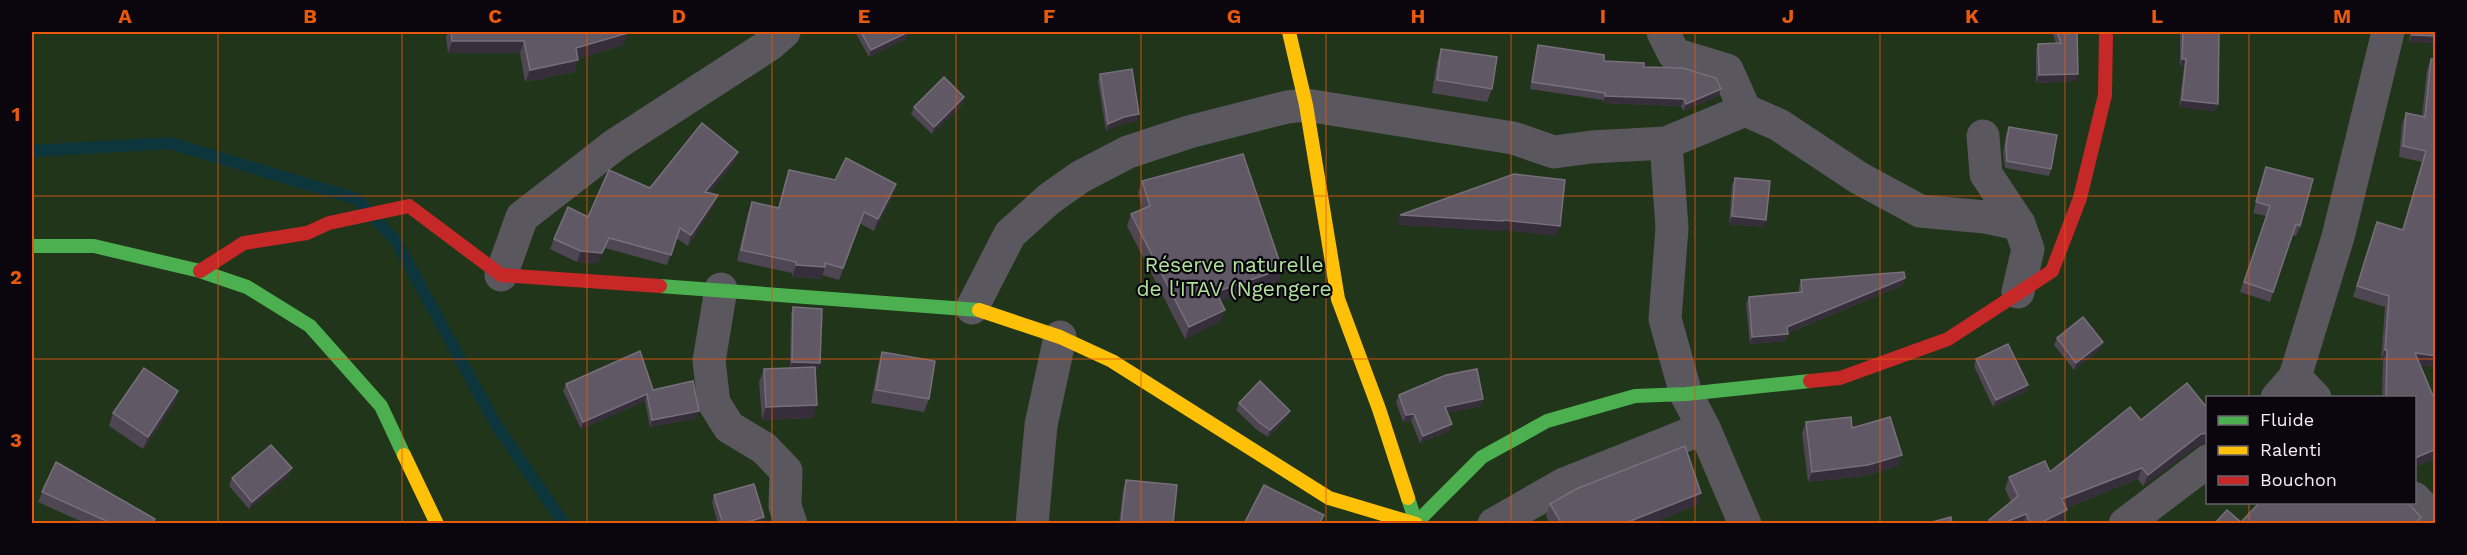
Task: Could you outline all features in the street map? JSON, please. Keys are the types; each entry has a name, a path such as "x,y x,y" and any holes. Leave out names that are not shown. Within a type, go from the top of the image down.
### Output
{"main road":[{"path":"1289,32 1306,105 1338,299 1379,409 1416,523"},
{"path":"1416,523 1482,457 1547,421 1635,396 1686,394 1840,378 1948,339 2052,271 2080,198 2105,95 2106,32"},
{"path":"200,271 244,243 307,233 329,223 409,206 501,275 972,308 1060,337 1112,361 1329,498 1416,523"},
{"path":"32,246 94,246 200,271 247,287 310,326 381,406 437,524"}],"street":[{"path":"501,275 522,217 616,144 769,45 784,32"},
{"path":"1663,32 1674,54 1727,70 1745,110 1779,125 1859,178 1920,211 1985,217 2019,224"},
{"path":"2296,391 2338,237 2388,32"},
{"path":"972,308 1010,234 1049,199 1080,177 1128,152 1189,132 1287,107 1306,105 1514,138 1554,152 1591,147 1666,143 1745,110"},
{"path":"1983,136 1986,174 2019,224 2028,249 2018,292"},
{"path":"1666,143 1672,228 1665,319 1686,394 1704,428 1745,524"},
{"path":"721,289 709,361 714,404 729,427 764,448 786,471 785,506 791,524"},
{"path":"1032,524 1041,425 1060,337"},
{"path":"1494,524 1564,484 1704,428"},
{"path":"2126,524 2206,463"},
{"path":"2416,499 2436,521"}],"green space":[{"name":"Réserve naturelle de l'ITAV (Ngengere","path":"32,32 2435,32 2435,523 32,523"}],"building":[{"path":"451,32 628,33 576,48 578,60 530,70 524,41 452,41"},
{"path":"861,32 908,32 871,50"},
{"path":"2057,32 2077,32 2078,74 2039,75 2038,44 2061,43"},
{"path":"2183,32 2219,32 2218,104 2182,100 2186,59 2182,59"},
{"path":"2412,32 2436,32 2436,36 2412,35"},
{"path":"1538,45 1604,55 1604,61 1644,63 1644,67 1683,68 1716,78 1721,89 1686,104 1684,99 1605,96 1605,93 1532,82"},
{"path":"1441,49 1497,57 1492,89 1437,80"},
{"path":"2431,59 2436,59 2436,356 2415,353 2436,403 2436,449 2416,458 2416,396 2386,396 2387,350 2385,350 2389,296 2357,286 2377,222 2403,230 2426,151 2403,146 2406,113 2425,117"},
{"path":"1132,69 1139,114 1108,124 1100,74"},
{"path":"944,77 964,97 934,127 914,107"},
{"path":"702,123 738,152 705,192 718,195 691,235 680,228 671,255 609,238 602,253 581,251 554,239 568,207 588,217 609,170 650,188"},
{"path":"2009,127 2057,135 2051,169 2007,161 2006,146"},
{"path":"1243,154 1282,269 1216,292 1225,310 1189,327 1131,214 1150,206 1142,181"},
{"path":"846,158 896,184 878,219 864,212 843,268 825,263 825,267 796,265 796,262 741,250 752,202 779,208 789,170 835,180"},
{"path":"2266,167 2313,179 2300,226 2296,224 2273,292 2244,282 2270,206 2256,202"},
{"path":"1514,174 1565,180 1560,226 1503,220 1400,215"},
{"path":"1735,178 1770,181 1766,220 1732,216"},
{"path":"1904,272 1905,278 1787,327 1788,334 1752,337 1749,297 1802,292 1801,280"},
{"path":"793,307 822,309 820,363 792,362"},
{"path":"2083,317 2103,342 2076,363 2057,338"},
{"path":"2008,344 2028,385 1996,400 1976,359"},
{"path":"640,351 653,390 693,381 699,411 652,420 647,394 583,422 566,384"},
{"path":"882,352 935,361 929,399 876,390"},
{"path":"815,367 817,405 766,407 764,369"},
{"path":"144,368 178,391 148,437 113,413"},
{"path":"1477,369 1483,399 1445,407 1452,424 1423,436 1414,414 1406,415 1399,395 1446,375"},
{"path":"1260,381 1290,411 1270,430 1239,403"},
{"path":"2187,383 2206,407 2206,433 2201,434 2148,475 2142,468 2062,499 2067,510 2038,524 2031,524 2026,514 2001,524 1991,524 1989,520 2018,496 2009,477 2045,461 2050,472 2130,407 2141,420"},
{"path":"1851,417 1852,428 1890,417 1902,455 1868,465 1812,472 1806,422"},
{"path":"271,445 292,468 252,502 232,478"},
{"path":"1685,446 1701,493 1623,524 1562,524 1550,504 1576,489"},
{"path":"56,462 155,519 152,524 113,524 42,492"},
{"path":"1126,480 1177,485 1173,524 1121,524"},
{"path":"754,484 764,517 741,524 723,524 714,495"},
{"path":"1264,485 1324,515 1319,524 1248,524 1245,522"},
{"path":"2258,504 2409,504 2421,517 2415,524 2214,524 2227,510 2241,522"},
{"path":"1951,517 1952,524 1925,524"}],"waterway":[{"path":"32,151 170,143 357,199 396,241 495,423 564,524"}],"traffic: fast":[{"path":"32,246 94,246 200,271 247,287 310,326 381,406 404,455"},
{"path":"660,286 979,310"},
{"path":"1408,498 1416,523 1482,457 1547,421 1635,396 1686,394 1810,381"}],"traffic: slow":[{"path":"1289,32 1306,105 1338,299 1379,409 1408,498"},
{"path":"979,310 1060,337 1112,361 1329,498 1416,524"},
{"path":"404,455 437,524"}],"traffic: jam":[{"path":"1810,381 1840,378 1948,339 2052,271 2080,198 2105,95 2106,32"},
{"path":"200,271 244,243 307,233 329,223 409,206 501,275 660,286"}]}
